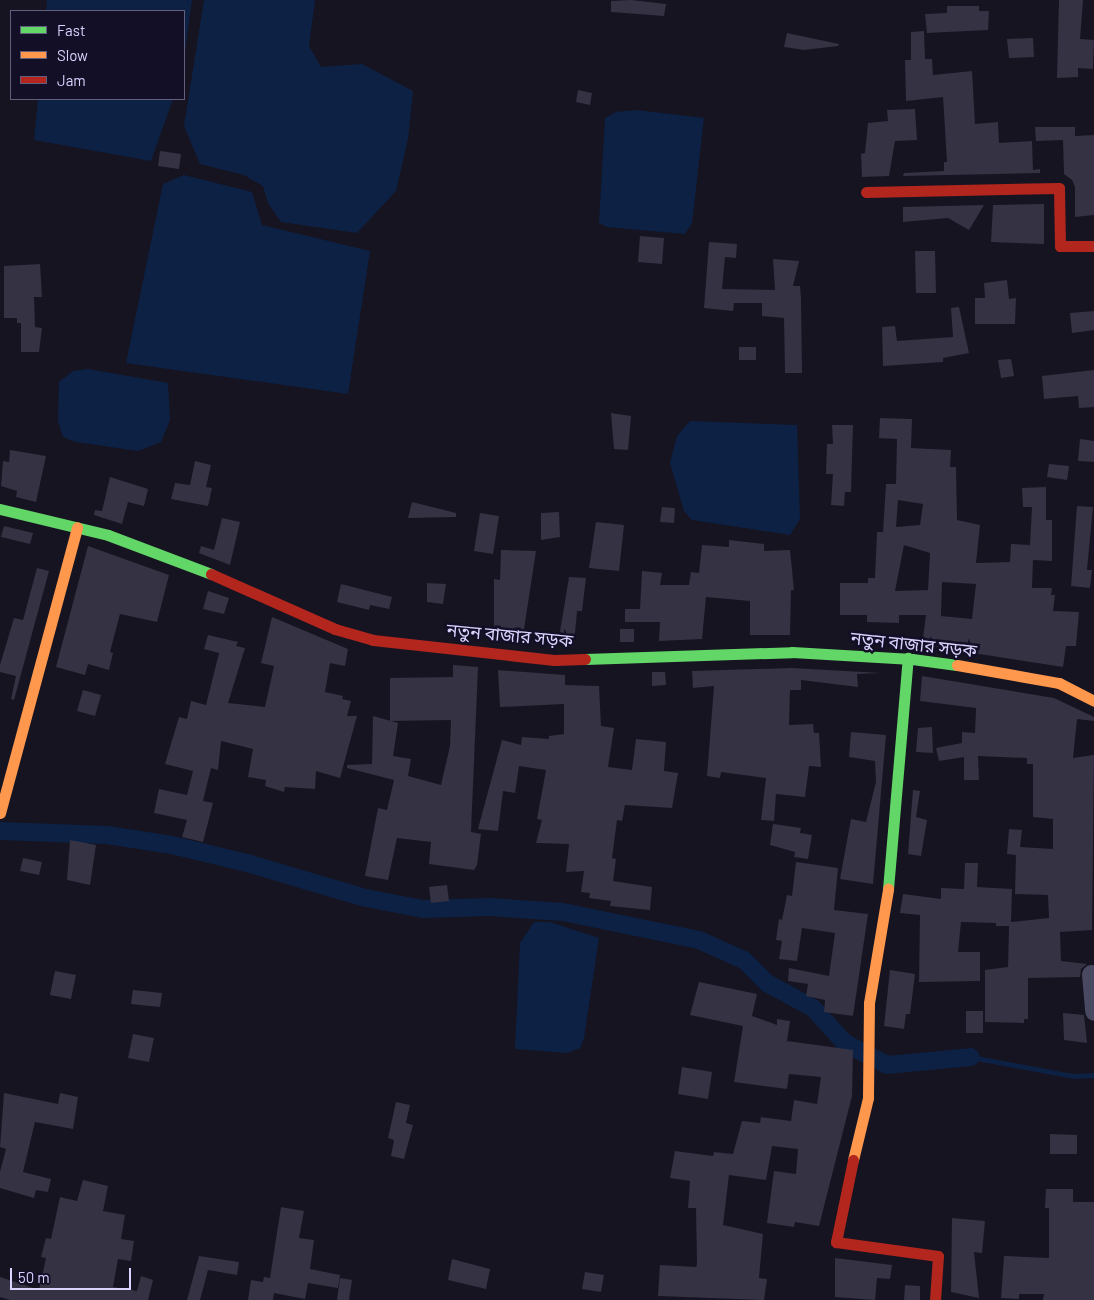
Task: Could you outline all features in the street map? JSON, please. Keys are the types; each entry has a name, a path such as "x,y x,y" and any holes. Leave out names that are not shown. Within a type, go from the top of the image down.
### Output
{"street":[{"path":"866,192 1059,188 1060,246 1094,246"},
{"name":"নতুন বাজার সড়ক","path":"0,510 108,535 242,586 335,629 373,640 554,660 792,652 908,658 1004,672 1059,683 1094,701"},
{"path":"0,813 77,528"},
{"path":"908,658 890,879 869,1003 868,1098 840,1214 836,1242 938,1256 935,1300"},
{"path":"1091,974 1094,1011"}],"water":[{"path":"47,0 192,0 185,52 185,10 46,10"},
{"path":"204,0 315,0 309,46 321,67 362,64 413,91 408,139 396,191 357,233 281,222 268,203 263,186 244,175 200,164 184,126"},
{"path":"38,100 173,100 151,161 34,140"},
{"path":"636,110 704,118 692,223 685,234 607,227 599,223 605,118 616,112"},
{"path":"184,175 252,192 262,225 370,251 348,394 126,363 163,184"},
{"path":"88,369 168,383 170,420 161,442 138,451 76,442 63,437 58,421 59,382 73,371"},
{"path":"690,421 797,425 800,519 790,535 692,520 684,511 670,463 677,436"},
{"path":"534,922 550,922 599,938 584,1038 580,1048 567,1053 515,1049 520,943"}],"building":[{"path":"631,0 666,4 664,16 611,12 611,1"},
{"path":"1059,0 1083,0 1080,39 1094,40 1093,69 1078,68 1078,77 1057,78"},
{"path":"947,6 979,6 979,11 989,11 988,30 927,33 925,14 947,13"},
{"path":"924,31 925,59 932,59 933,75 972,71 975,124 998,122 999,143 1032,141 1033,170 1040,169 1040,173 903,176 904,173 944,171 944,162 947,162 943,97 906,101 905,60 911,60 911,32"},
{"path":"787,33 839,44 838,46 804,50 784,47"},
{"path":"1033,38 1034,57 1009,58 1007,39"},
{"path":"578,90 592,93 590,105 576,102"},
{"path":"915,109 917,140 895,141 889,176 862,177 861,154 865,153 868,123 888,121 887,110"},
{"path":"1035,127 1075,127 1075,136 1094,135 1094,215 1075,217 1075,187 1072,180 1064,174 1063,140 1036,141"},
{"path":"160,151 181,154 179,169 158,166"},
{"path":"1044,204 1044,244 991,242 993,205"},
{"path":"984,205 969,230 948,218 903,222 903,207"},
{"path":"640,236 664,238 662,264 638,262"},
{"path":"709,242 737,244 736,258 725,257 722,289 775,290 773,259 799,261 793,286 800,286 802,373 785,373 784,318 762,316 762,303 734,303 733,311 704,308"},
{"path":"915,251 935,251 936,293 916,293"},
{"path":"40,264 42,297 34,297 35,327 42,328 39,352 21,352 21,323 17,323 17,318 4,318 4,266"},
{"path":"1007,280 1009,299 1016,298 1015,324 975,324 975,298 985,298 984,283"},
{"path":"959,307 969,353 943,358 943,362 883,366 882,327 895,326 897,341 953,337 951,308"},
{"path":"1094,311 1094,330 1072,333 1070,313"},
{"path":"739,347 756,347 756,360 739,360"},
{"path":"1011,359 1014,376 1001,378 998,360"},
{"path":"1094,370 1094,407 1079,408 1078,396 1044,399 1042,376"},
{"path":"611,413 631,416 628,450 614,449"},
{"path":"880,418 912,419 911,448 951,450 950,467 956,467 957,520 980,525 976,563 1010,562 1011,544 1030,545 1032,507 1023,507 1022,488 1046,487 1046,520 1052,520 1052,561 1033,560 1032,588 1052,588 1051,595 1055,595 1053,611 1079,612 1076,646 1066,646 1063,667 922,645 926,615 899,615 899,623 867,622 867,615 840,615 840,583 868,583 868,578 875,578 877,532 883,532 886,484 896,484 897,439 879,438","holes":["898,500 923,504 920,525 896,527","904,545 930,553 928,590 895,591","942,582 976,584 972,619 941,616"]},
{"path":"832,425 853,425 851,492 845,492 844,506 831,505 833,474 826,474 827,444 833,444"},
{"path":"1080,439 1094,441 1094,462 1078,461"},
{"path":"10,450 46,456 36,502 16,497 17,491 1,486 3,461 9,462"},
{"path":"195,461 211,465 206,487 212,488 208,506 171,499 175,483 190,485"},
{"path":"1049,464 1069,466 1067,480 1047,477"},
{"path":"110,477 148,489 144,506 128,502 122,524 94,515 95,510 102,511"},
{"path":"412,502 456,513 456,517 408,518"},
{"path":"1077,506 1093,507 1087,570 1092,570 1090,588 1071,586"},
{"path":"662,507 675,508 674,523 660,522"},
{"path":"559,512 560,537 541,540 541,513"},
{"path":"480,513 499,516 493,554 474,551"},
{"path":"222,518 240,522 230,565 199,553 201,546 214,550"},
{"path":"596,522 624,525 619,571 589,568"},
{"path":"4,526 33,533 30,544 1,537"},
{"path":"729,540 764,544 764,551 790,550 794,590 791,590 790,635 750,635 750,601 706,597 702,639 659,641 660,622 625,622 625,609 640,609 642,571 662,573 660,585 689,585 691,572 699,573 702,545 729,547"},
{"path":"88,546 169,575 157,622 120,614 110,652 113,653 109,670 88,664 85,675 56,667"},
{"path":"501,550 536,551 524,629 494,629 494,579 500,580"},
{"path":"37,568 49,571 14,700 11,699 16,676 0,672 0,665 14,618 23,620"},
{"path":"569,577 586,578 582,611 577,611 574,644 558,644"},
{"path":"427,583 446,584 443,604 427,602"},
{"path":"341,584 392,597 389,609 370,605 369,610 337,602"},
{"path":"208,591 229,598 224,614 203,609"},
{"path":"272,617 348,649 345,666 330,663 325,692 343,696 342,699 351,701 347,716 357,716 340,778 316,771 315,789 285,787 284,792 265,786 266,780 248,777 253,749 221,741 218,770 211,768 203,801 213,803 203,842 182,837 187,820 154,813 159,789 187,795 193,771 165,764 179,717 187,719 191,701 206,705 219,653 204,649 208,635 238,642 236,646 245,648 228,703 265,707 274,666 261,663"},
{"path":"620,629 634,629 634,642 620,642"},
{"path":"453,665 478,667 471,832 481,834 477,865 474,870 429,864 431,842 397,838 388,880 365,876 378,808 387,810 394,780 347,768 347,765 372,764 373,716 390,721 390,678 453,677","holes":["451,720 450,746 441,785 408,776 411,759 393,756 398,723 391,721"]},
{"path":"792,668 881,673 857,674 858,687 801,680 801,690 790,690 789,725 813,724 814,733 819,733 821,767 809,766 805,797 776,794 774,821 761,820 766,778 721,772 720,778 707,776 714,686 693,688 692,671"},
{"path":"498,670 565,675 565,685 599,686 601,726 614,728 608,767 632,770 636,739 666,742 664,771 678,773 672,808 625,805 622,821 617,820 612,858 616,859 613,881 652,887 650,910 610,906 611,901 589,898 590,893 581,892 584,871 566,872 569,844 536,843 542,820 537,819 546,770 519,766 515,793 503,791 498,831 478,829 502,740 521,745 522,737 549,739 549,736 564,734 564,704 500,707"},
{"path":"652,672 665,672 666,685 652,686"},
{"path":"922,676 1054,698 1094,717 1094,721 1077,719 1073,758 1094,755 1092,930 1060,932 1061,961 1087,964 1081,969 1080,977 1028,978 1028,1019 1024,1019 1024,1023 985,1022 985,970 1008,967 1009,926 996,926 996,923 961,922 958,952 980,952 980,981 919,982 920,915 900,913 903,894 941,899 941,888 964,889 965,863 978,863 977,887 1012,889 1011,922 1049,918 1048,895 1015,894 1016,855 1007,854 1009,829 1022,830 1020,847 1053,849 1053,819 1033,817 1033,764 1027,764 1027,758 978,756 979,780 964,780 964,757 939,761 936,748 962,743 962,732 975,733 976,708 920,701"},
{"path":"83,690 101,695 95,716 77,711"},
{"path":"932,727 933,753 916,752 918,728"},
{"path":"851,732 886,735 873,884 840,879 851,819 866,822 876,782 875,761 849,757"},
{"path":"913,790 920,791 916,817 927,820 921,856 908,854"},
{"path":"773,824 801,828 800,833 812,835 808,859 794,857 795,852 770,845"},
{"path":"70,840 96,845 90,885 67,880"},
{"path":"23,858 42,862 39,875 20,871"},
{"path":"796,862 838,868 834,910 868,914 853,1016 824,1012 825,1000 806,996 808,984 788,981 789,968 829,976 835,933 802,928 797,961 779,959 782,941 776,940 779,919 782,920 787,895 792,896"},
{"path":"447,885 449,901 431,903 429,887"},
{"path":"890,970 915,974 910,1014 906,1014 904,1029 884,1026"},
{"path":"55,971 76,975 71,999 50,995"},
{"path":"699,982 757,994 752,1016 777,1025 777,1019 790,1021 787,1041 853,1050 852,1096 819,1226 795,1222 794,1227 767,1223 774,1171 796,1174 798,1149 772,1146 766,1180 729,1175 723,1225 763,1234 759,1278 767,1279 764,1300 658,1296 660,1265 696,1267 697,1264 696,1208 688,1208 690,1181 670,1178 675,1151 713,1156 714,1152 733,1154 742,1121 760,1123 761,1117 791,1121 794,1100 817,1104 821,1077 789,1074 787,1089 734,1082 743,1026 690,1015"},
{"path":"133,990 162,993 160,1007 131,1004"},
{"path":"966,1011 983,1011 983,1033 966,1033"},
{"path":"1063,1013 1084,1015 1087,1043 1064,1040"},
{"path":"133,1034 154,1038 149,1062 128,1058"},
{"path":"682,1067 712,1072 708,1099 678,1094"},
{"path":"4,1093 58,1104 60,1093 78,1097 73,1129 35,1122 23,1172 51,1179 48,1192 36,1190 34,1198 0,1188 0,1172 6,1149 0,1147"},
{"path":"396,1102 410,1105 406,1123 413,1125 404,1159 391,1156 394,1140 388,1138"},
{"path":"1050,1134 1077,1135 1077,1154 1050,1154"},
{"path":"83,1180 108,1186 103,1211 125,1215 121,1239 134,1241 131,1261 118,1259 113,1287 137,1291 141,1276 153,1280 148,1300 10,1300 0,1297 0,1277 39,1290 46,1258 41,1257 46,1238 51,1239 60,1197 77,1201"},
{"path":"1046,1189 1073,1189 1073,1202 1094,1202 1094,1300 1043,1300 1044,1294 1019,1294 1019,1299 1001,1298 1004,1256 1049,1258 1049,1208 1045,1208"},
{"path":"281,1207 304,1211 299,1238 314,1240 310,1269 340,1275 338,1288 308,1283 305,1299 274,1293 273,1300 248,1300 251,1280 263,1282 264,1277 270,1278"},
{"path":"952,1218 985,1221 982,1253 974,1252 979,1298 951,1292"},
{"path":"199,1256 239,1262 237,1275 208,1270 200,1300 187,1300"},
{"path":"835,1258 892,1265 890,1279 877,1278 875,1300 835,1297"},
{"path":"452,1259 490,1269 486,1289 448,1280"},
{"path":"585,1272 604,1275 601,1292 582,1289"},
{"path":"340,1278 352,1280 349,1300 337,1300"},
{"path":"905,1285 920,1286 920,1300 904,1300"}],"waterway":[{"path":"0,831 107,835 172,845 247,863 366,898 423,909 490,907 563,912 699,940 744,960 767,983 813,1008 845,1043 887,1065 971,1057"},
{"path":"971,1057 1073,1076 1094,1075"}],"traffic: fast":[{"path":"0,509 108,535 211,574"},
{"path":"585,659 792,652 912,659 957,665"},
{"path":"888,889 908,658"}],"traffic: slow":[{"path":"0,813 77,527"},
{"path":"957,665 1059,683 1094,701"},
{"path":"853,1160 868,1098 869,1003 888,889"}],"traffic: jam":[{"path":"866,192 1059,188 1060,246 1094,246"},
{"path":"211,574 335,629 373,640 554,660 585,659"},
{"path":"853,1160 836,1242 938,1256 935,1300"}]}
